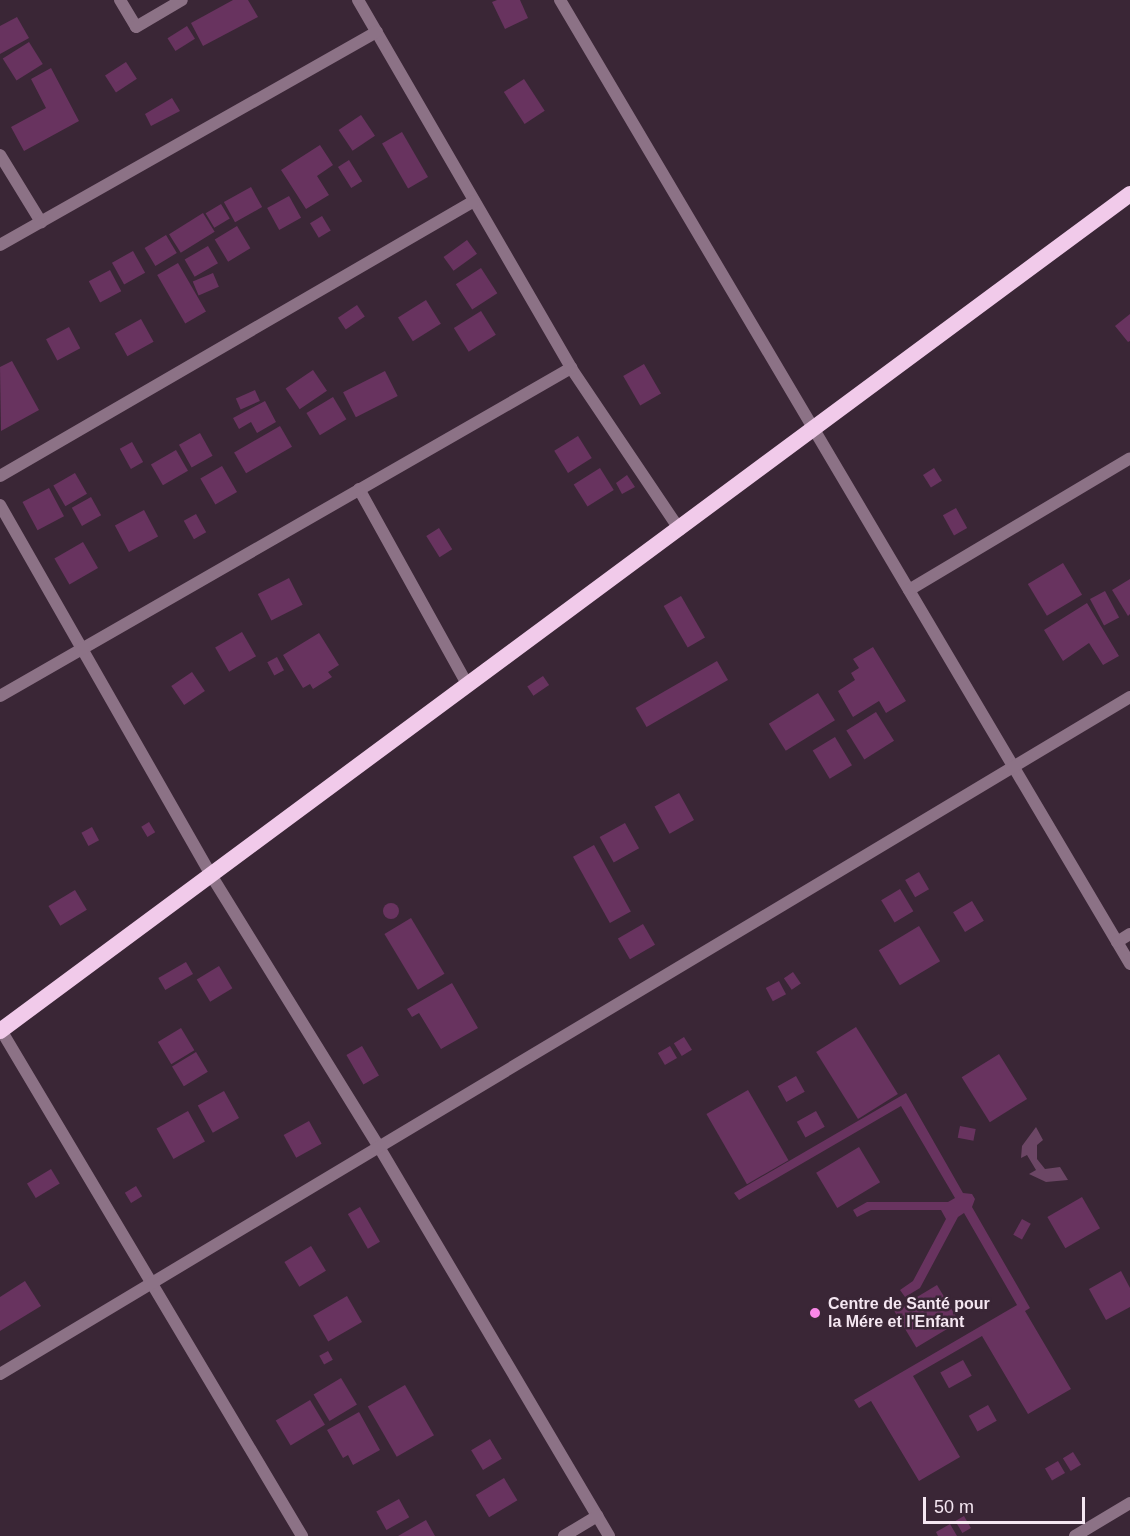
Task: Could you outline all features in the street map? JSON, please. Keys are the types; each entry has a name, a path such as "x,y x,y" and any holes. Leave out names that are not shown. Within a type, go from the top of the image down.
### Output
{"highway":[{"path":"0,1031 680,530 1130,194"}],"street":[{"path":"120,0 136,27 182,0"},
{"path":"358,0 571,368 680,530"},
{"path":"560,0 1130,964"},
{"path":"0,245 377,32"},
{"path":"0,155 41,222"},
{"path":"0,476 474,201"},
{"path":"0,696 571,368"},
{"path":"909,590 1130,458"},
{"path":"359,489 468,686"},
{"path":"0,505 84,647 211,875 379,1147 609,1536"},
{"path":"0,1374 1130,697"},
{"path":"1117,942 1130,934"},
{"path":"0,1031 302,1536"},
{"path":"1076,1536 1130,1503"},
{"path":"564,1536 597,1516"}],"shaded area":[{"path":"1036,1127 1043,1140 1037,1145 1037,1159 1045,1169 1060,1167 1068,1180 1046,1182 1029,1174 1036,1170 1027,1155 1021,1158 1022,1146"}],"building":[{"path":"233,0 248,0 258,17 203,46 191,23"},
{"path":"520,0 528,18 505,29 492,2"},
{"path":"17,17 29,38 0,54 0,26"},
{"path":"187,26 195,39 175,51 167,38"},
{"path":"29,42 43,64 16,80 3,58"},
{"path":"126,62 137,79 116,92 105,76"},
{"path":"51,68 79,121 24,151 11,127 46,108 31,79"},
{"path":"524,79 545,111 525,124 504,92"},
{"path":"172,98 180,111 151,126 145,114"},
{"path":"361,115 375,136 353,151 339,130"},
{"path":"402,132 428,177 408,189 382,144"},
{"path":"320,145 333,165 317,176 329,195 306,209 281,170"},
{"path":"349,160 362,181 351,188 338,167"},
{"path":"251,187 262,207 235,222 224,202"},
{"path":"289,196 301,218 279,230 267,208"},
{"path":"221,204 230,219 214,228 206,213"},
{"path":"203,213 215,232 181,253 169,234"},
{"path":"322,216 331,231 319,238 310,223"},
{"path":"237,226 250,248 228,262 215,239"},
{"path":"166,235 177,253 155,266 145,248"},
{"path":"467,240 477,254 454,271 444,257"},
{"path":"208,246 218,263 195,277 185,260"},
{"path":"133,251 145,273 124,285 112,263"},
{"path":"178,263 206,311 185,323 157,275"},
{"path":"481,268 497,293 472,309 456,284"},
{"path":"110,270 121,291 100,302 89,281"},
{"path":"213,273 219,287 199,295 193,282"},
{"path":"426,300 441,324 413,341 398,317"},
{"path":"357,305 365,317 346,329 338,318"},
{"path":"481,311 496,335 469,352 454,328"},
{"path":"1130,314 1130,341 1128,342 1115,326"},
{"path":"141,319 154,342 127,356 115,334"},
{"path":"69,327 80,348 57,360 46,339"},
{"path":"12,361 39,410 1,431 0,367"},
{"path":"644,364 661,393 640,405 623,376"},
{"path":"313,370 327,391 300,409 286,388"},
{"path":"385,371 398,396 356,417 343,392"},
{"path":"255,390 260,401 241,410 236,399"},
{"path":"333,397 346,419 320,435 306,413"},
{"path":"265,401 276,422 257,433 251,422 239,429 233,418"},
{"path":"280,426 292,447 246,473 234,452"},
{"path":"200,433 213,456 192,467 179,445"},
{"path":"578,436 592,458 568,473 554,451"},
{"path":"132,442 143,462 131,469 120,449"},
{"path":"176,450 188,471 163,485 151,465"},
{"path":"222,466 237,492 215,504 200,478"},
{"path":"600,468 614,490 587,506 574,484"},
{"path":"934,468 942,481 931,488 923,475"},
{"path":"75,473 87,494 65,506 53,486"},
{"path":"627,475 635,487 622,494 616,483"},
{"path":"49,488 64,516 38,530 23,502"},
{"path":"91,497 101,515 82,526 72,508"},
{"path":"956,508 967,528 954,535 943,515"},
{"path":"144,510 158,536 129,552 115,525"},
{"path":"196,514 206,532 194,539 184,521"},
{"path":"439,528 452,549 440,557 426,536"},
{"path":"83,542 98,568 69,584 54,558"},
{"path":"1063,563 1082,595 1047,616 1028,584"},
{"path":"289,578 303,605 271,621 258,594"},
{"path":"1130,579 1130,614 1128,616 1112,590"},
{"path":"1105,591 1119,617 1104,625 1090,599"},
{"path":"681,596 705,638 688,648 664,606"},
{"path":"1087,603 1119,656 1103,665 1089,643 1063,661 1044,630"},
{"path":"242,632 256,656 229,672 215,648"},
{"path":"319,633 339,665 328,672 332,677 313,689 310,684 303,688 283,655"},
{"path":"873,647 906,701 886,713 879,701 853,717 838,691 855,680 851,673 859,668 853,659"},
{"path":"277,657 284,670 274,675 267,662"},
{"path":"717,661 728,680 647,727 636,708"},
{"path":"192,672 205,691 184,705 171,686"},
{"path":"543,676 549,685 533,696 527,687"},
{"path":"818,693 835,720 786,751 769,724"},
{"path":"876,712 894,741 864,759 846,731"},
{"path":"835,737 852,765 830,779 813,750"},
{"path":"679,793 694,820 670,834 655,807"},
{"path":"149,822 155,832 147,837 141,827"},
{"path":"625,823 639,848 614,862 600,837"},
{"path":"92,827 99,840 88,846 81,833"},
{"path":"594,845 631,911 610,923 573,857"},
{"path":"919,872 929,889 915,897 905,880"},
{"path":"900,889 913,911 895,923 881,900"},
{"path":"75,890 87,910 60,926 48,906"},
{"path":"972,901 984,921 965,932 953,912"},
{"path":"391,903 399,911 391,919 383,911"},
{"path":"411,918 444,974 418,990 384,934"},
{"path":"643,924 655,945 630,959 618,938"},
{"path":"919,926 940,961 900,985 879,950"},
{"path":"186,962 193,974 165,990 158,978"},
{"path":"219,966 232,988 210,1002 197,979"},
{"path":"793,972 801,984 792,990 784,978"},
{"path":"779,981 786,994 773,1001 766,988"},
{"path":"452,983 478,1028 441,1049 419,1013 412,1017 407,1009"},
{"path":"856,1027 898,1094 858,1119 816,1052"},
{"path":"181,1028 194,1050 171,1064 158,1042"},
{"path":"684,1037 692,1050 682,1056 674,1043"},
{"path":"362,1046 379,1075 363,1084 346,1055"},
{"path":"670,1046 677,1058 665,1065 658,1053"},
{"path":"196,1052 208,1072 184,1086 172,1066"},
{"path":"999,1054 1027,1099 990,1122 962,1077"},
{"path":"796,1076 805,1092 786,1102 778,1086"},
{"path":"748,1090 788,1160 747,1184 706,1114"},
{"path":"224,1091 239,1118 213,1133 198,1106"},
{"path":"906,1093 963,1193 972,1194 975,1199 972,1207 1030,1308 1025,1311 1071,1389 1028,1414 982,1336 913,1376 960,1457 919,1481 871,1401 859,1408 854,1400 1017,1305 964,1213 958,1217 920,1288 905,1297 900,1290 913,1281 946,1219 941,1210 871,1210 857,1217 853,1210 867,1202 948,1202 955,1198 901,1106 739,1200 734,1193"},
{"path":"188,1111 205,1142 173,1159 157,1128"},
{"path":"816,1111 825,1127 805,1137 797,1122"},
{"path":"309,1121 322,1144 296,1158 284,1135"},
{"path":"960,1126 976,1129 973,1141 958,1138"},
{"path":"859,1147 880,1182 837,1208 816,1173"},
{"path":"51,1169 60,1184 36,1198 27,1183"},
{"path":"136,1186 142,1196 131,1203 125,1193"},
{"path":"1082,1197 1100,1228 1065,1248 1047,1217"},
{"path":"360,1207 380,1242 368,1249 348,1214"},
{"path":"1022,1219 1031,1224 1022,1240 1013,1235"},
{"path":"311,1246 326,1271 299,1287 284,1262"},
{"path":"1121,1271 1130,1288 1130,1307 1106,1320 1089,1289"},
{"path":"25,1281 41,1306 0,1331 0,1297"},
{"path":"937,1285 959,1322 916,1348 894,1311"},
{"path":"347,1296 362,1322 328,1341 313,1316"},
{"path":"328,1351 333,1360 324,1365 319,1356"},
{"path":"963,1360 972,1376 949,1388 940,1373"},
{"path":"341,1378 357,1405 330,1421 314,1394"},
{"path":"405,1385 434,1435 397,1457 368,1406"},
{"path":"310,1400 325,1425 291,1445 276,1421"},
{"path":"988,1405 997,1421 977,1431 969,1416"},
{"path":"359,1412 380,1450 353,1465 348,1455 343,1458 327,1430"},
{"path":"490,1439 502,1459 483,1470 471,1450"},
{"path":"1073,1452 1081,1465 1071,1471 1063,1458"},
{"path":"1058,1461 1065,1473 1052,1481 1045,1468"},
{"path":"504,1478 517,1500 489,1517 476,1495"},
{"path":"399,1499 409,1517 386,1530 376,1512"},
{"path":"964,1516 971,1528 962,1533 955,1521"},
{"path":"426,1520 435,1536 398,1536"},
{"path":"950,1524 957,1536 938,1536 936,1532"}],"place":[{"name":"Centre de Santé pour la Mére et l'Enfant","path":"815,1313"}]}
